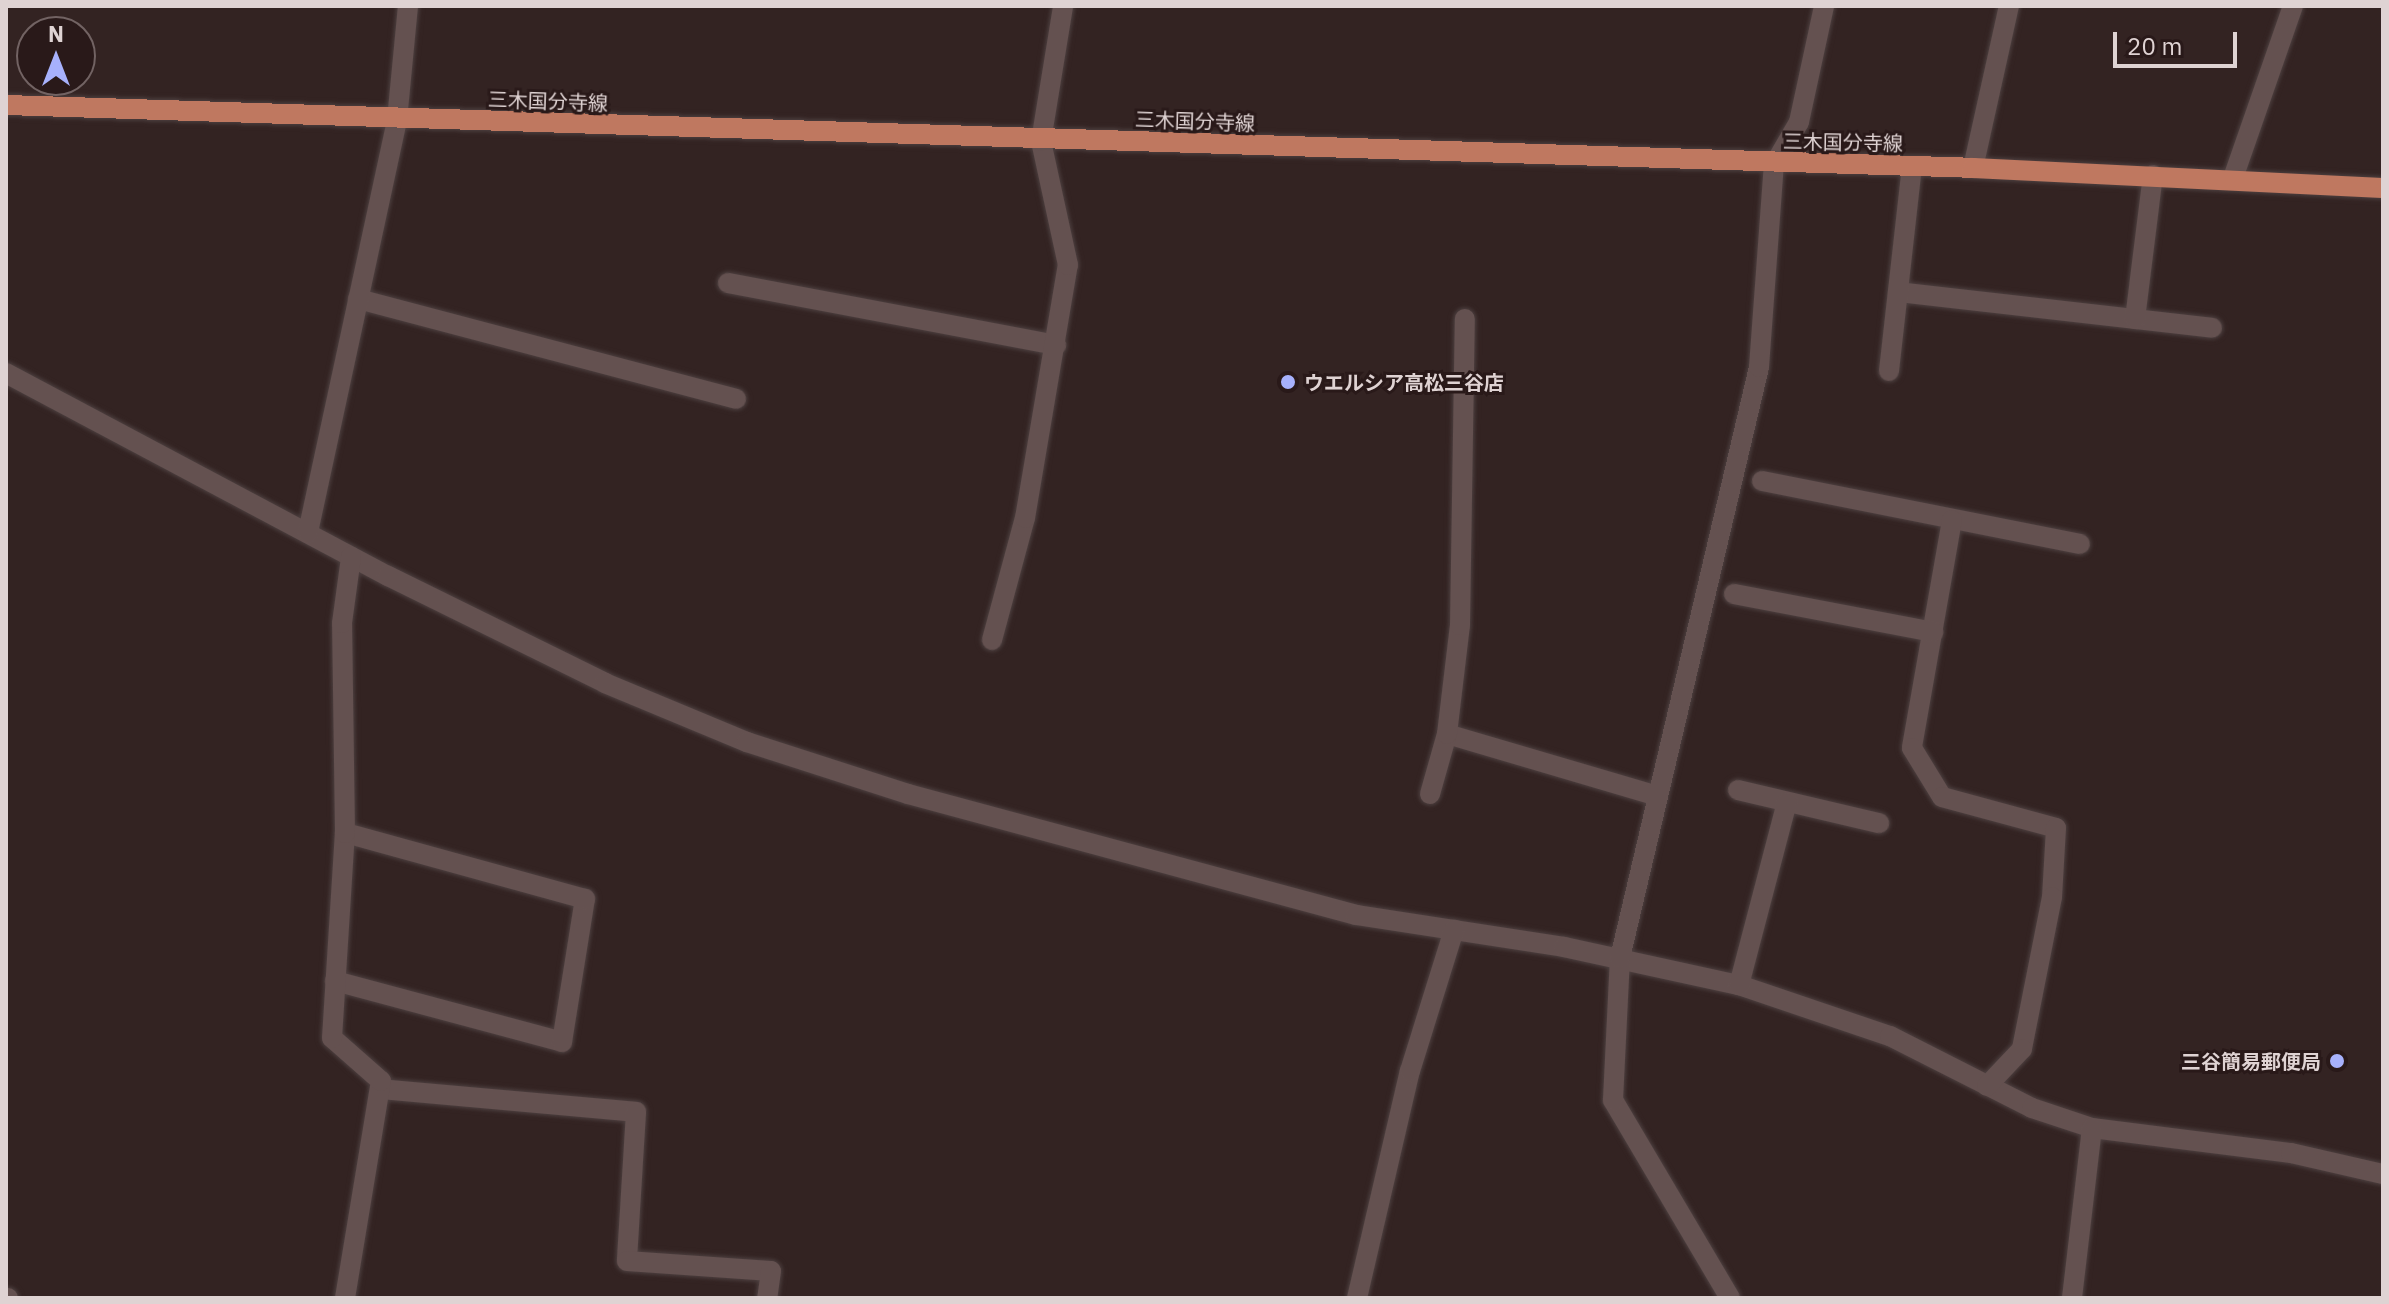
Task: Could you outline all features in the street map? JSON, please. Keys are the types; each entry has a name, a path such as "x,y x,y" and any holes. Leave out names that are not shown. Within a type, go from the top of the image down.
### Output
{"main road":[{"name":"三木国分寺線","path":"6,105 1774,165 1973,168 2233,178 2383,188"}],"street":[{"path":"308,532 397,120 408,6"},
{"path":"992,640 1025,518 1068,265 1041,141 1063,6"},
{"path":"1730,1298 1613,1100 1620,958 1759,367 1774,165 1799,122 1824,6"},
{"path":"1973,168 2009,6"},
{"path":"2233,178 2293,6"},
{"path":"1889,371 1912,167"},
{"path":"2135,319 2153,175"},
{"path":"728,283 1056,345"},
{"path":"1898,292 2212,328"},
{"path":"358,299 736,399"},
{"path":"1430,794 1447,734 1460,625 1465,319"},
{"path":"6,397 12,376 351,557 605,683 747,742 908,794 1356,915 1620,958 1739,985 1890,1036 1987,1086 2092,1128 2291,1153 2383,1174"},
{"path":"1762,481 2080,544"},
{"path":"1952,520 1912,748 1942,797 2056,828 2052,897 2022,1049 1987,1086"},
{"path":"345,1298 381,1081 332,1038 345,833 342,623 351,557"},
{"path":"1734,594 1933,632"},
{"path":"1447,734 1658,796"},
{"path":"1738,790 1879,823"},
{"path":"1739,985 1787,802"},
{"path":"335,981 562,1042 585,899 345,833"},
{"path":"1357,1298 1410,1071 1454,930"},
{"path":"380,1089 636,1112 627,1261 771,1271 767,1298"},
{"path":"2072,1298 2092,1128"}],"place":[{"name":"ウエルシア高松三谷店","path":"1288,382"},
{"name":"三谷簡易郵便局","path":"2337,1061"}]}
